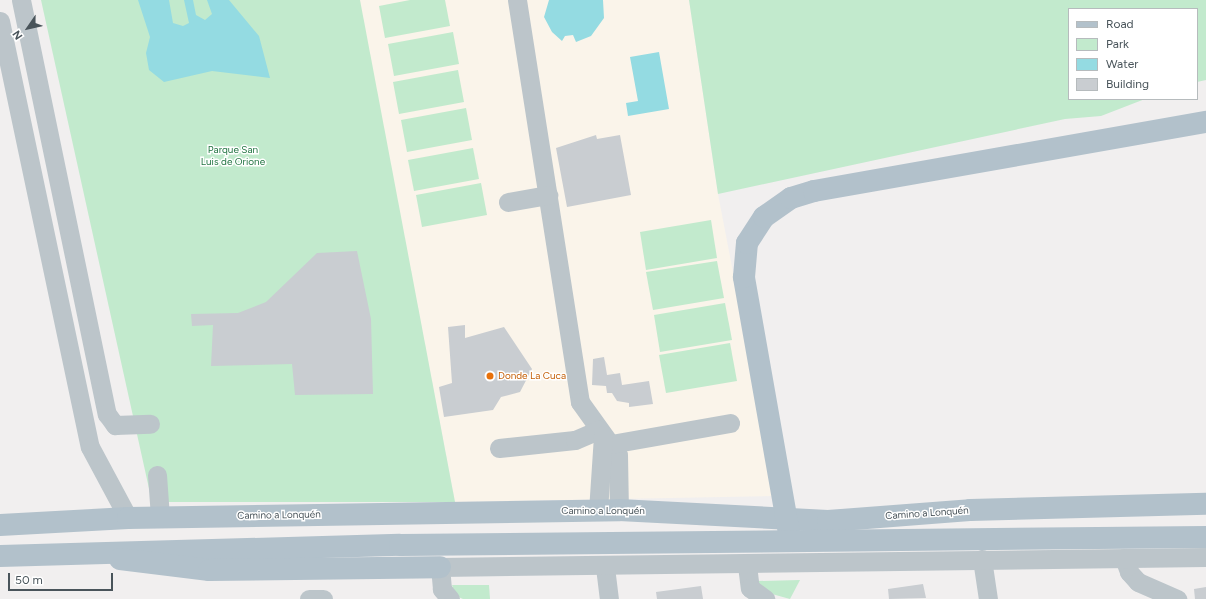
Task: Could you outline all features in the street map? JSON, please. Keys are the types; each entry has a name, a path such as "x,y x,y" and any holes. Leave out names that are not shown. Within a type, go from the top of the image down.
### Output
{"main road":[{"path":"790,541 788,520 744,277 747,243 764,217 791,198 814,191 1206,122"},
{"name":"Camino a Lonquén","path":"0,525 160,517 620,510 828,521 1069,506 1206,504"},
{"path":"0,556 90,551 790,541 1206,537"},
{"path":"90,551 179,569 440,567"}],"street":[{"path":"21,0 107,414 115,425 150,424"},
{"path":"517,0 580,402 618,455 620,510"},
{"path":"0,21 90,448 128,518"},
{"path":"508,202 548,195"},
{"path":"499,448 730,423"},
{"path":"598,511 605,436"},
{"path":"157,475 160,517"},
{"path":"450,599 442,589 440,567 604,567 982,559 1206,557"},
{"path":"1124,558 1129,572 1138,582 1177,599"},
{"path":"982,559 988,599"},
{"path":"747,565 750,588 765,599"},
{"path":"604,567 609,599"},
{"path":"309,599 323,599"}],"shaded area":[{"path":"359,0 689,0 718,194 776,496 455,502"}],"green space":[{"name":"Parque San Luis de Orione","path":"41,0 360,0 455,502 152,502"},
{"path":"410,0 445,0 450,26 385,38 379,6"},
{"path":"689,0 1206,0 1206,80 1198,82 1198,8 1068,8 1068,100 1142,100 1101,116 1065,119 718,194"},
{"path":"453,32 459,64 394,76 388,44"},
{"path":"458,70 464,102 399,114 393,82"},
{"path":"466,108 472,140 407,152 401,120"},
{"path":"473,148 479,179 414,191 408,160"},
{"path":"481,183 487,215 422,227 416,195"},
{"path":"711,220 717,258 646,270 640,232"},
{"path":"717,261 724,298 653,310 646,272"},
{"path":"725,303 732,340 660,352 654,315"},
{"path":"730,343 737,381 666,393 659,355"},
{"path":"800,580 790,599 761,591 758,581"},
{"path":"452,585 489,585 490,599 463,599 456,596"}],"water":[{"path":"138,0 169,0 173,23 183,26 189,23 184,0 193,0 196,15 205,20 212,14 207,0 229,0 259,36 270,78 212,71 164,82 149,70 146,53 150,37"},
{"path":"549,0 603,0 604,18 591,36 576,42 573,35 565,36 562,41 552,32 544,17"},
{"path":"659,52 669,109 628,116 626,103 638,101 630,57"}],"building":[{"path":"596,135 597,139 620,135 631,195 567,207 556,148"},
{"path":"357,251 371,319 373,394 295,395 292,364 211,366 213,325 192,326 191,314 238,313 266,302 317,253"},
{"name":"Donde La Cuca","path":"465,325 465,338 504,327 532,369 520,392 501,397 493,410 444,417 439,387 452,383 448,327"},
{"path":"604,357 607,375 620,373 622,385 649,381 653,404 629,407 629,403 617,401 612,393 607,393 606,386 592,385 593,359"},
{"path":"923,584 926,598 889,599 888,589"},
{"path":"701,586 703,599 657,599 656,592"},
{"path":"1206,587 1206,599 1195,599 1194,589"}],"place":[{"name":"Donde La Cuca","path":"490,376"}]}
